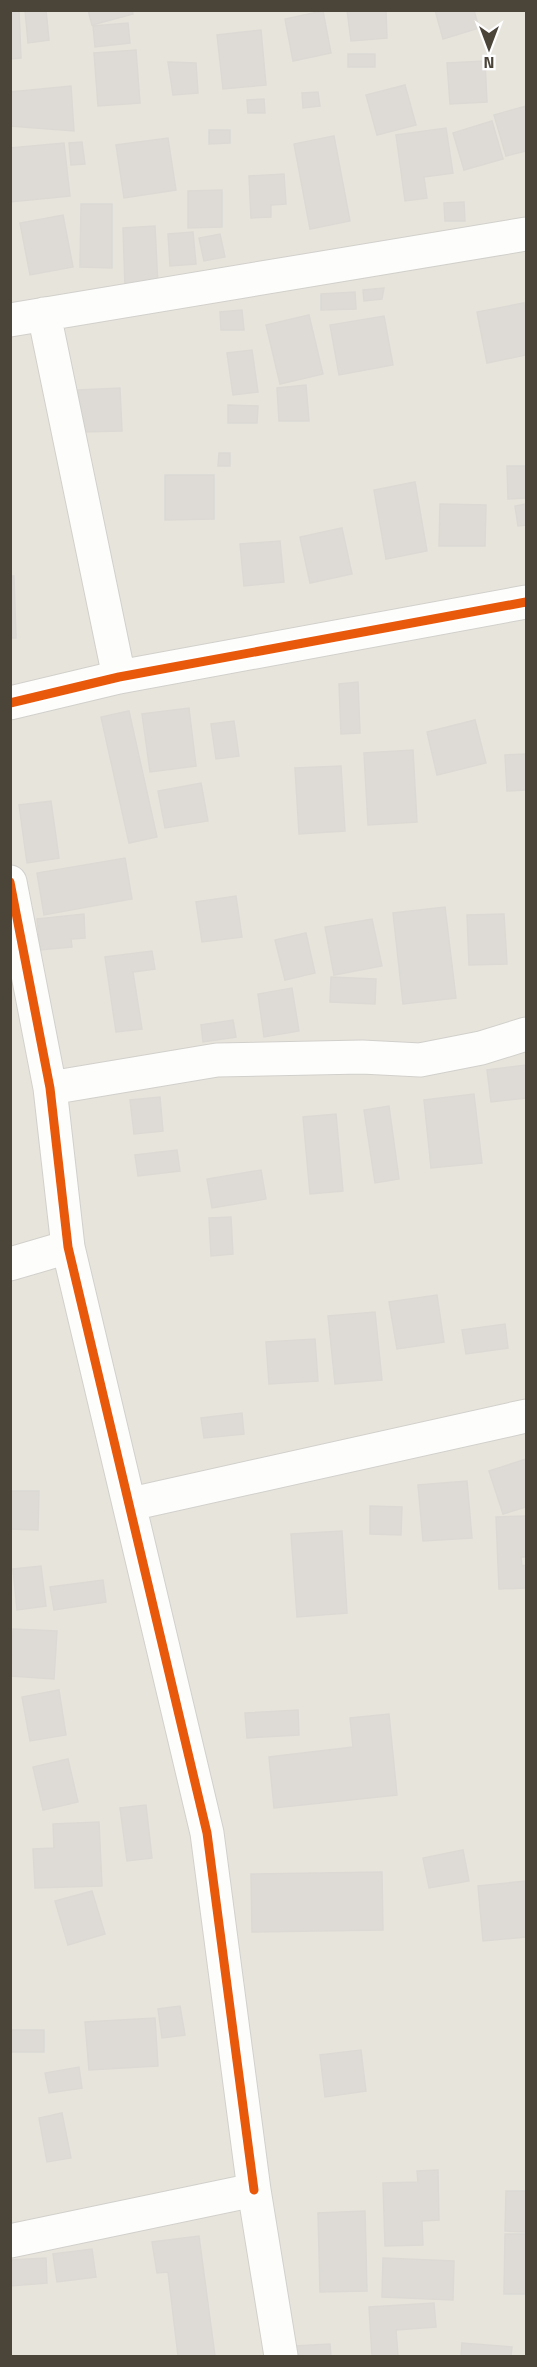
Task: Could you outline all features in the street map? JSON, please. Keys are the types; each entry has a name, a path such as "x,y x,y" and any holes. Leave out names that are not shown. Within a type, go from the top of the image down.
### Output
{"street":[{"path":"10,321 526,234"},
{"path":"44,314 119,677"},
{"path":"10,703 119,677 526,602"},
{"path":"10,882 50,1088 68,1248 131,1504 207,1833 254,2190 281,2356"},
{"path":"50,1088 217,1060 362,1057 420,1060 482,1048 526,1034"},
{"path":"10,1264 68,1248"},
{"path":"131,1504 526,1416"},
{"path":"10,2241 254,2190"}],"shaded area":[{"path":"11,11 526,11 526,2356 11,2356"}],"building":[{"path":"10,10 19,10 21,58 10,59"},
{"path":"25,10 46,10 49,40 28,43"},
{"path":"88,10 132,10 133,14 92,25"},
{"path":"347,10 386,10 387,38 351,41"},
{"path":"435,10 474,10 479,28 443,39"},
{"path":"323,11 331,53 293,61 285,19"},
{"path":"128,23 130,43 95,47 93,26"},
{"path":"261,30 266,85 223,89 217,35"},
{"path":"136,50 140,103 98,106 94,53"},
{"path":"348,54 375,54 375,67 348,67"},
{"path":"485,61 487,102 450,104 447,63"},
{"path":"168,62 196,63 198,93 173,95"},
{"path":"405,85 416,125 377,135 366,95"},
{"path":"71,86 74,131 10,126 10,92"},
{"path":"318,92 320,106 303,108 302,93"},
{"path":"264,99 265,113 248,113 247,100"},
{"path":"526,106 526,151 506,156 494,115"},
{"path":"492,121 503,159 464,170 453,133"},
{"path":"446,128 453,173 424,177 427,198 405,201 396,135"},
{"path":"209,130 230,130 230,143 209,144"},
{"path":"334,136 350,221 310,229 294,144"},
{"path":"168,138 176,190 124,198 116,145"},
{"path":"82,142 85,164 71,165 69,143"},
{"path":"64,143 70,196 10,202 10,148"},
{"path":"284,174 286,204 271,205 271,217 251,218 249,176"},
{"path":"222,190 222,227 188,228 188,191"},
{"path":"464,202 465,221 445,221 444,203"},
{"path":"81,204 112,204 112,268 80,267"},
{"path":"63,215 73,267 30,275 20,223"},
{"path":"155,226 158,286 125,287 123,228"},
{"path":"193,232 196,264 170,266 168,234"},
{"path":"220,234 225,257 204,261 199,238"},
{"path":"384,288 382,299 364,301 363,290"},
{"path":"355,292 356,309 321,310 321,294"},
{"path":"524,303 526,355 487,363 477,312"},
{"path":"242,310 244,330 221,330 220,312"},
{"path":"309,315 323,374 280,384 266,325"},
{"path":"384,316 393,365 339,375 330,325"},
{"path":"252,350 258,392 233,395 227,353"},
{"path":"306,385 309,421 279,421 277,388"},
{"path":"120,388 122,431 79,432 78,390"},
{"path":"228,405 258,406 257,423 228,423"},
{"path":"219,453 230,453 230,466 218,466"},
{"path":"507,466 526,466 526,498 508,499"},
{"path":"165,475 214,475 214,519 165,520"},
{"path":"415,482 427,551 386,559 374,490"},
{"path":"440,504 486,505 485,546 439,546"},
{"path":"526,504 526,525 518,526 515,506"},
{"path":"342,528 352,574 310,583 300,537"},
{"path":"280,541 284,582 244,586 240,544"},
{"path":"10,576 14,576 16,638 10,638"},
{"path":"358,682 360,733 341,734 339,684"},
{"path":"189,708 196,766 150,772 142,714"},
{"path":"129,711 157,837 129,843 101,717"},
{"path":"475,720 486,763 437,775 427,732"},
{"path":"234,721 239,756 216,759 211,724"},
{"path":"413,750 417,822 368,825 364,753"},
{"path":"526,754 526,790 507,791 505,755"},
{"path":"341,766 345,831 299,834 295,768"},
{"path":"201,783 208,821 165,828 158,791"},
{"path":"51,801 59,858 27,863 19,805"},
{"path":"125,858 132,899 44,915 37,873"},
{"path":"236,896 242,937 202,942 196,902"},
{"path":"445,907 456,998 403,1004 393,913"},
{"path":"84,914 85,938 71,939 72,947 40,950 37,919"},
{"path":"504,914 507,964 469,965 467,915"},
{"path":"372,919 382,966 334,975 325,927"},
{"path":"306,933 315,973 285,980 275,940"},
{"path":"152,951 155,969 133,972 142,1029 116,1032 105,957"},
{"path":"331,977 376,979 375,1004 330,1002"},
{"path":"292,988 299,1031 264,1037 258,994"},
{"path":"233,1020 236,1037 203,1042 201,1025"},
{"path":"526,1065 526,1098 491,1102 487,1070"},
{"path":"474,1094 482,1163 431,1168 424,1100"},
{"path":"160,1097 163,1131 134,1134 130,1100"},
{"path":"389,1106 399,1179 375,1183 364,1110"},
{"path":"336,1114 343,1191 310,1194 303,1117"},
{"path":"177,1150 180,1171 138,1176 135,1155"},
{"path":"261,1170 266,1199 212,1208 207,1179"},
{"path":"231,1217 233,1254 211,1256 209,1218"},
{"path":"437,1295 444,1342 397,1349 389,1302"},
{"path":"375,1312 382,1380 335,1384 328,1316"},
{"path":"505,1324 508,1348 466,1354 462,1330"},
{"path":"315,1339 318,1381 269,1384 266,1342"},
{"path":"242,1413 244,1434 204,1438 201,1418"},
{"path":"526,1459 526,1507 503,1514 489,1471"},
{"path":"467,1481 472,1538 423,1541 418,1485"},
{"path":"10,1491 39,1491 38,1530 10,1529"},
{"path":"370,1506 402,1507 401,1535 370,1534"},
{"path":"526,1516 526,1557 521,1557 522,1566 526,1565 526,1588 499,1589 496,1517"},
{"path":"342,1531 347,1613 297,1617 291,1534"},
{"path":"41,1566 46,1606 17,1610 13,1569"},
{"path":"103,1580 106,1602 54,1610 50,1587"},
{"path":"13,1629 57,1631 54,1679 11,1676"},
{"path":"59,1690 66,1735 30,1741 22,1697"},
{"path":"298,1710 299,1735 247,1738 245,1713"},
{"path":"389,1714 397,1795 274,1808 269,1757 353,1747 350,1718"},
{"path":"68,1759 78,1802 43,1810 33,1767"},
{"path":"146,1805 152,1858 127,1861 120,1808"},
{"path":"99,1822 102,1886 35,1888 33,1849 54,1848 53,1824"},
{"path":"463,1850 469,1881 429,1888 423,1858"},
{"path":"382,1872 383,1930 252,1932 251,1874"},
{"path":"526,1881 526,1937 483,1941 478,1886"},
{"path":"92,1891 105,1934 68,1945 55,1901"},
{"path":"180,2006 185,2035 162,2038 158,2009"},
{"path":"155,2018 158,2066 89,2070 85,2022"},
{"path":"10,2030 44,2030 44,2052 10,2052"},
{"path":"361,2050 366,2091 325,2097 320,2055"},
{"path":"79,2067 82,2088 49,2093 45,2073"},
{"path":"62,2113 71,2158 47,2162 39,2118"},
{"path":"438,2170 439,2220 422,2221 423,2245 385,2246 383,2183 418,2182 417,2171"},
{"path":"506,2191 526,2191 526,2232 505,2231"},
{"path":"365,2211 367,2291 320,2292 318,2213"},
{"path":"505,2234 526,2234 526,2294 504,2294"},
{"path":"199,2236 215,2356 178,2356 168,2272 157,2273 152,2242"},
{"path":"92,2249 96,2277 57,2282 53,2254"},
{"path":"46,2258 47,2283 10,2286 10,2260"},
{"path":"383,2258 454,2261 453,2300 382,2297"},
{"path":"434,2303 436,2327 396,2330 398,2356 372,2356 369,2307"},
{"path":"462,2343 512,2347 511,2356 461,2356"},
{"path":"330,2344 331,2356 296,2356 295,2346"}],"cycle path":[{"path":"10,703 119,677 526,602"},
{"path":"10,882 50,1088 68,1247 207,1833 254,2190"}]}
